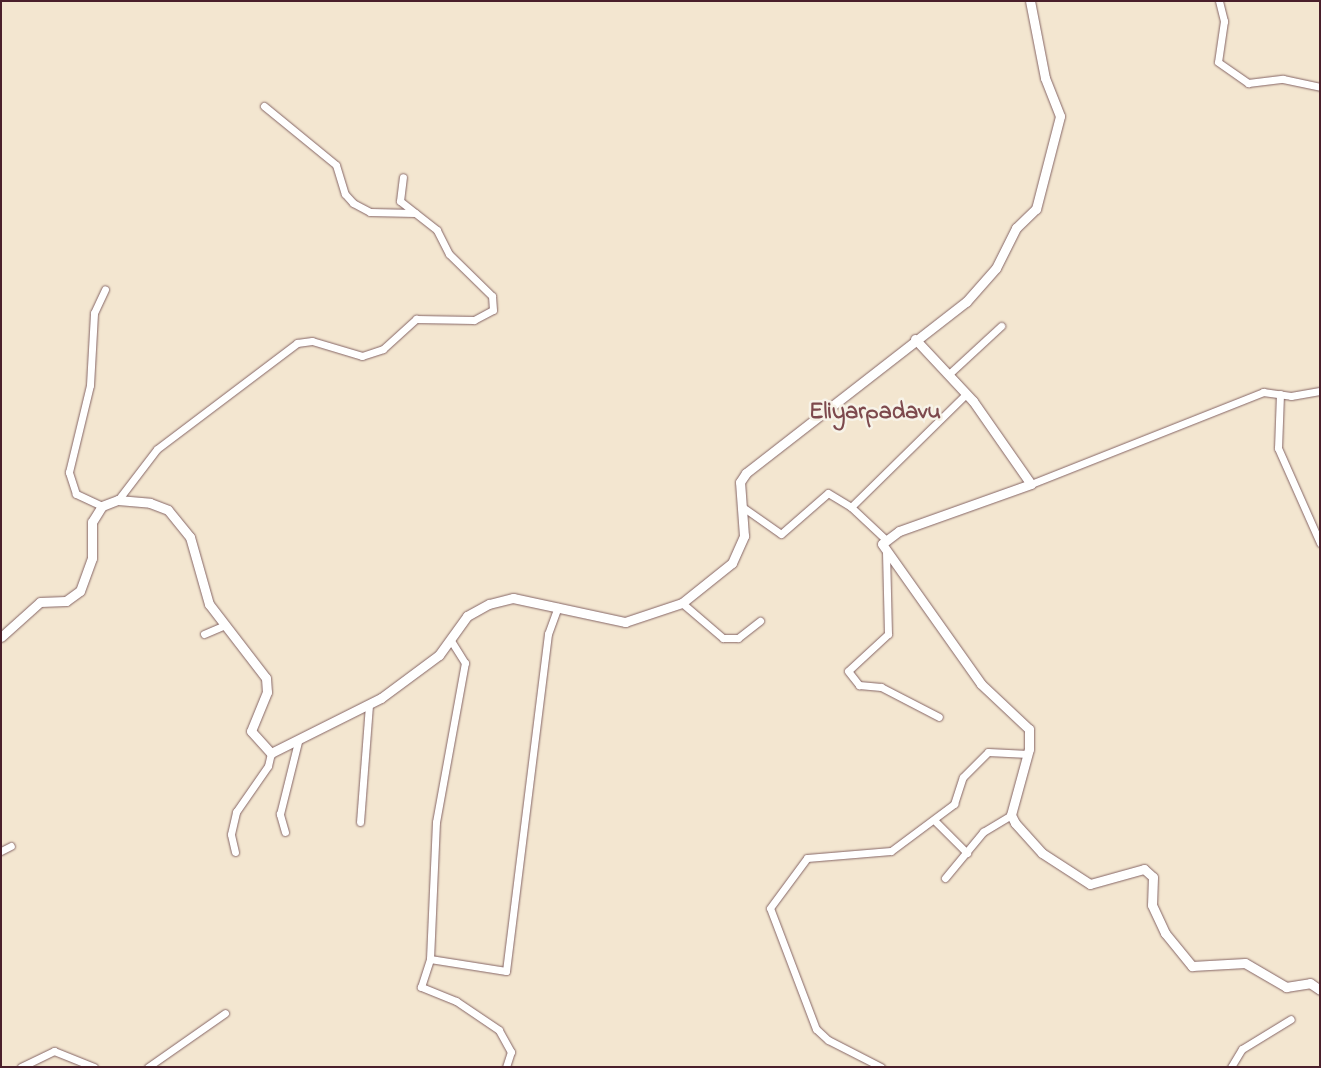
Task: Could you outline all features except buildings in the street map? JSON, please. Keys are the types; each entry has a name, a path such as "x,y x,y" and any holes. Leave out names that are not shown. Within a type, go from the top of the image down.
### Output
{"main road":[{"path":"1,637 40,602 66,601 80,591 91,563 92,522 102,506 118,500 150,503 173,516 190,537 209,604 223,626 266,678 267,692 251,731 271,753 298,742 369,706 452,642 467,616 489,604 513,598 625,622 682,604 732,563 744,536 744,508 740,482 746,473 985,284 1016,228 1036,209 1045,184 1060,116 1045,78 1030,1"},
{"path":"915,339 966,394 1031,484 884,538 886,552 981,684 1028,729 1028,754 1011,815 1042,853 1090,884 1144,869 1153,877 1152,905 1165,933 1192,966 1245,963 1286,987 1310,983 1320,990"}],"street":[{"path":"1219,1 1224,21 1218,62 1248,83 1283,79 1320,87"},
{"path":"264,106 336,165 345,194 353,203 370,212 415,213"},
{"path":"118,500 157,448 297,343 312,341 362,356 384,349 416,319 474,320 493,310 488,291 449,254 437,230 415,213 398,196 402,178"},
{"path":"102,506 76,494 69,472 90,385 94,313 104,288"},
{"path":"949,374 1001,326"},
{"path":"1031,484 1263,392 1280,394 1320,392"},
{"path":"851,507 966,394"},
{"path":"1280,394 1278,448 1320,544"},
{"path":"744,508 780,534 828,493 851,507 884,538"},
{"path":"886,552 888,634 848,671 859,685 881,687 939,717"},
{"path":"682,604 723,638 738,638 760,621"},
{"path":"430,960 506,971 548,634 558,608"},
{"path":"204,634 223,626"},
{"path":"452,642 465,663 436,822 430,960 421,987 456,1001 499,1030 512,1052 506,1067"},
{"path":"360,822 369,706"},
{"path":"285,832 280,814 298,742"},
{"path":"882,1067 828,1040 816,1029 770,908 806,858 891,851 936,822 954,804 963,777 988,752 1028,754"},
{"path":"235,852 231,834 236,812 268,766 271,753"},
{"path":"946,878 983,832 1011,815"},
{"path":"936,822 967,853"},
{"path":"1,851 12,846"},
{"path":"148,1067 225,1013"},
{"path":"1231,1067 1242,1049 1291,1019"},
{"path":"21,1067 54,1050 94,1067"}],"district":[{"name":"Eliyarpadavu","path":"875,413"}]}
